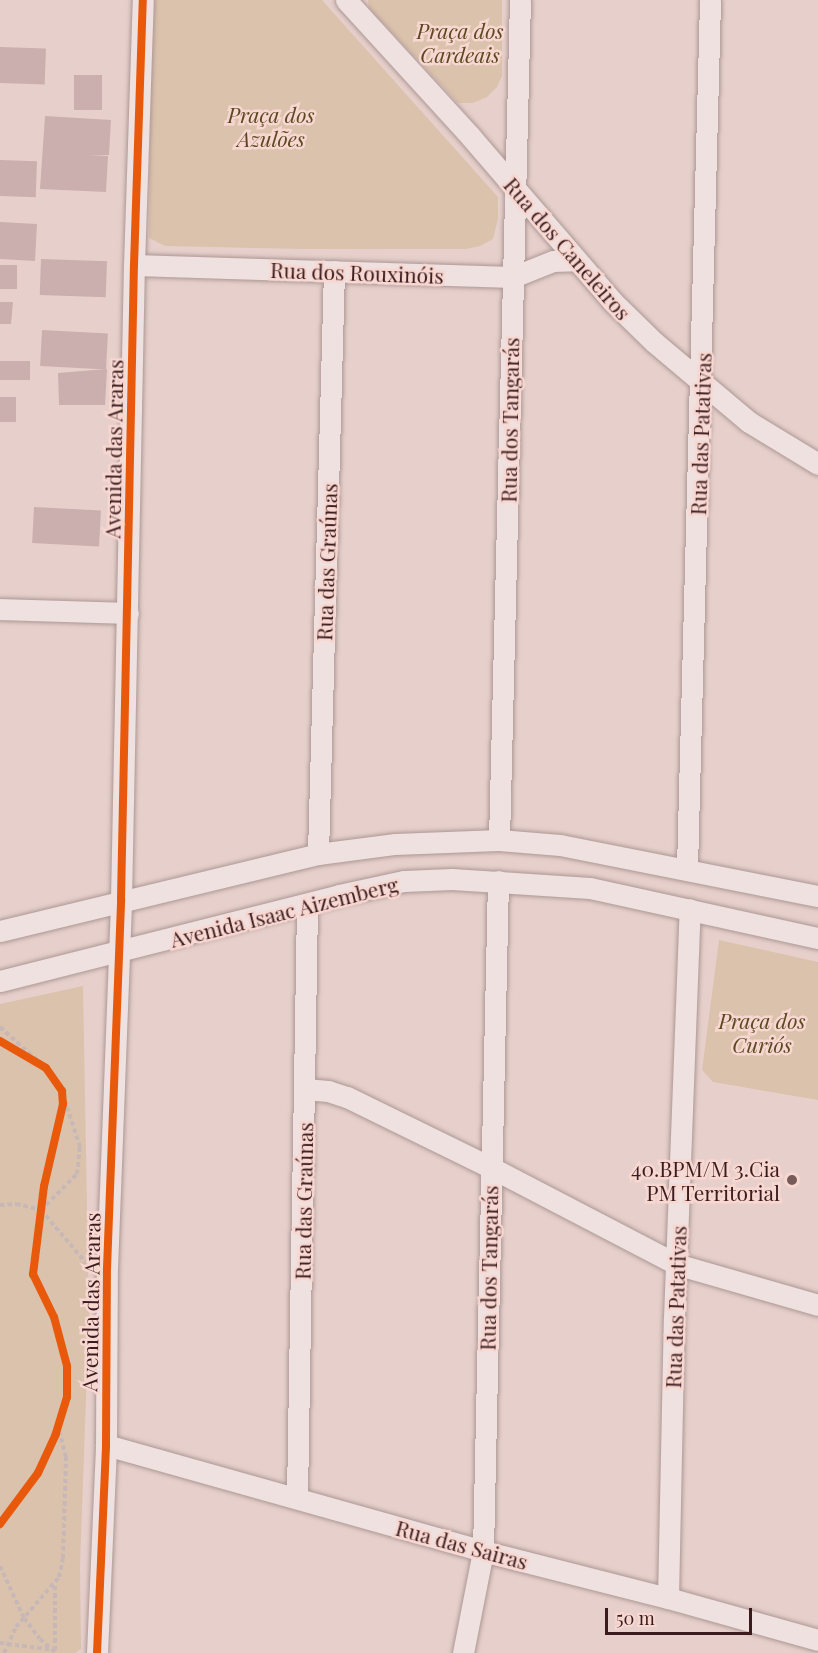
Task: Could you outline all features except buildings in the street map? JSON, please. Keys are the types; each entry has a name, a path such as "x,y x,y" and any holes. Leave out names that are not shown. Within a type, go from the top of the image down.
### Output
{"street":[{"name":"Avenida das Araras","path":"98,1653 106,1445 107,1268 121,899 134,265 143,0"},
{"name":"Rua dos Caneleiros","path":"346,0 576,260 654,342 701,384 749,422 818,464"},
{"name":"Rua dos Tangarás","path":"499,840 520,0"},
{"name":"Rua das Patativas","path":"687,868 710,0"},
{"name":"Rua dos Rouxinóis","path":"134,265 513,277 553,261 576,260"},
{"name":"Rua das Graúnas","path":"318,854 334,271"},
{"path":"0,609 128,613"},
{"name":"Avenida Isaac Aizemberg","path":"0,931 121,899 318,854 395,844 499,840 560,844 818,896"},
{"name":"Avenida Isaac Aizemberg","path":"0,981 404,881 452,879 591,888 818,938"},
{"name":"Rua dos Tangarás","path":"463,1653 483,1551 489,1167 498,881"},
{"name":"Rua das Graúnas","path":"297,1497 307,904"},
{"name":"Rua das Patativas","path":"668,1598 676,1264 690,909"},
{"path":"305,1089 328,1091 347,1097 489,1167 676,1264 818,1305"},
{"name":"Rua das Sairas","path":"106,1445 483,1551 668,1598 818,1640"}],"path":[{"path":"0,1027 46,1068 51,1077"},
{"path":"0,1041 46,1068"},
{"path":"41,1210 77,1174 80,1147 60,1088"},
{"path":"60,1088 60,1115"},
{"path":"40,1220 43,1194"},
{"path":"0,1205 16,1203 41,1210 87,1264 107,1268"},
{"path":"52,1444 61,1418"},
{"path":"56,1651 55,1582 63,1558 66,1457 58,1428"},
{"path":"0,1566 24,1618 40,1639 56,1651"},
{"path":"4,1653 16,1626 55,1582"},
{"path":"0,1643 56,1651"}],"green space":[{"name":"Praça dos Azulões","path":"151,0 322,0 498,197 498,219 493,239 480,246 466,249 304,249 165,246 149,238"},
{"name":"Praça dos Cardeais","path":"368,0 502,0 502,76 497,87 487,97 473,103 458,103 369,8"},
{"name":"Praça dos Curiós","path":"719,940 818,962 818,1100 713,1082 702,1070"},
{"path":"83,986 89,1315 80,1566 81,1649 75,1653 0,1653 0,1004"}],"cycle path":[{"path":"97,1653 106,1445 107,1268 121,899 134,265 143,0"},
{"path":"0,1041 46,1068 62,1091 63,1104 44,1186 33,1274 54,1317 67,1366 67,1397 56,1434 38,1473 0,1524"}],"place":[{"name":"40.BPM/M 3.Cia PM Territorial","path":"792,1180"}]}
